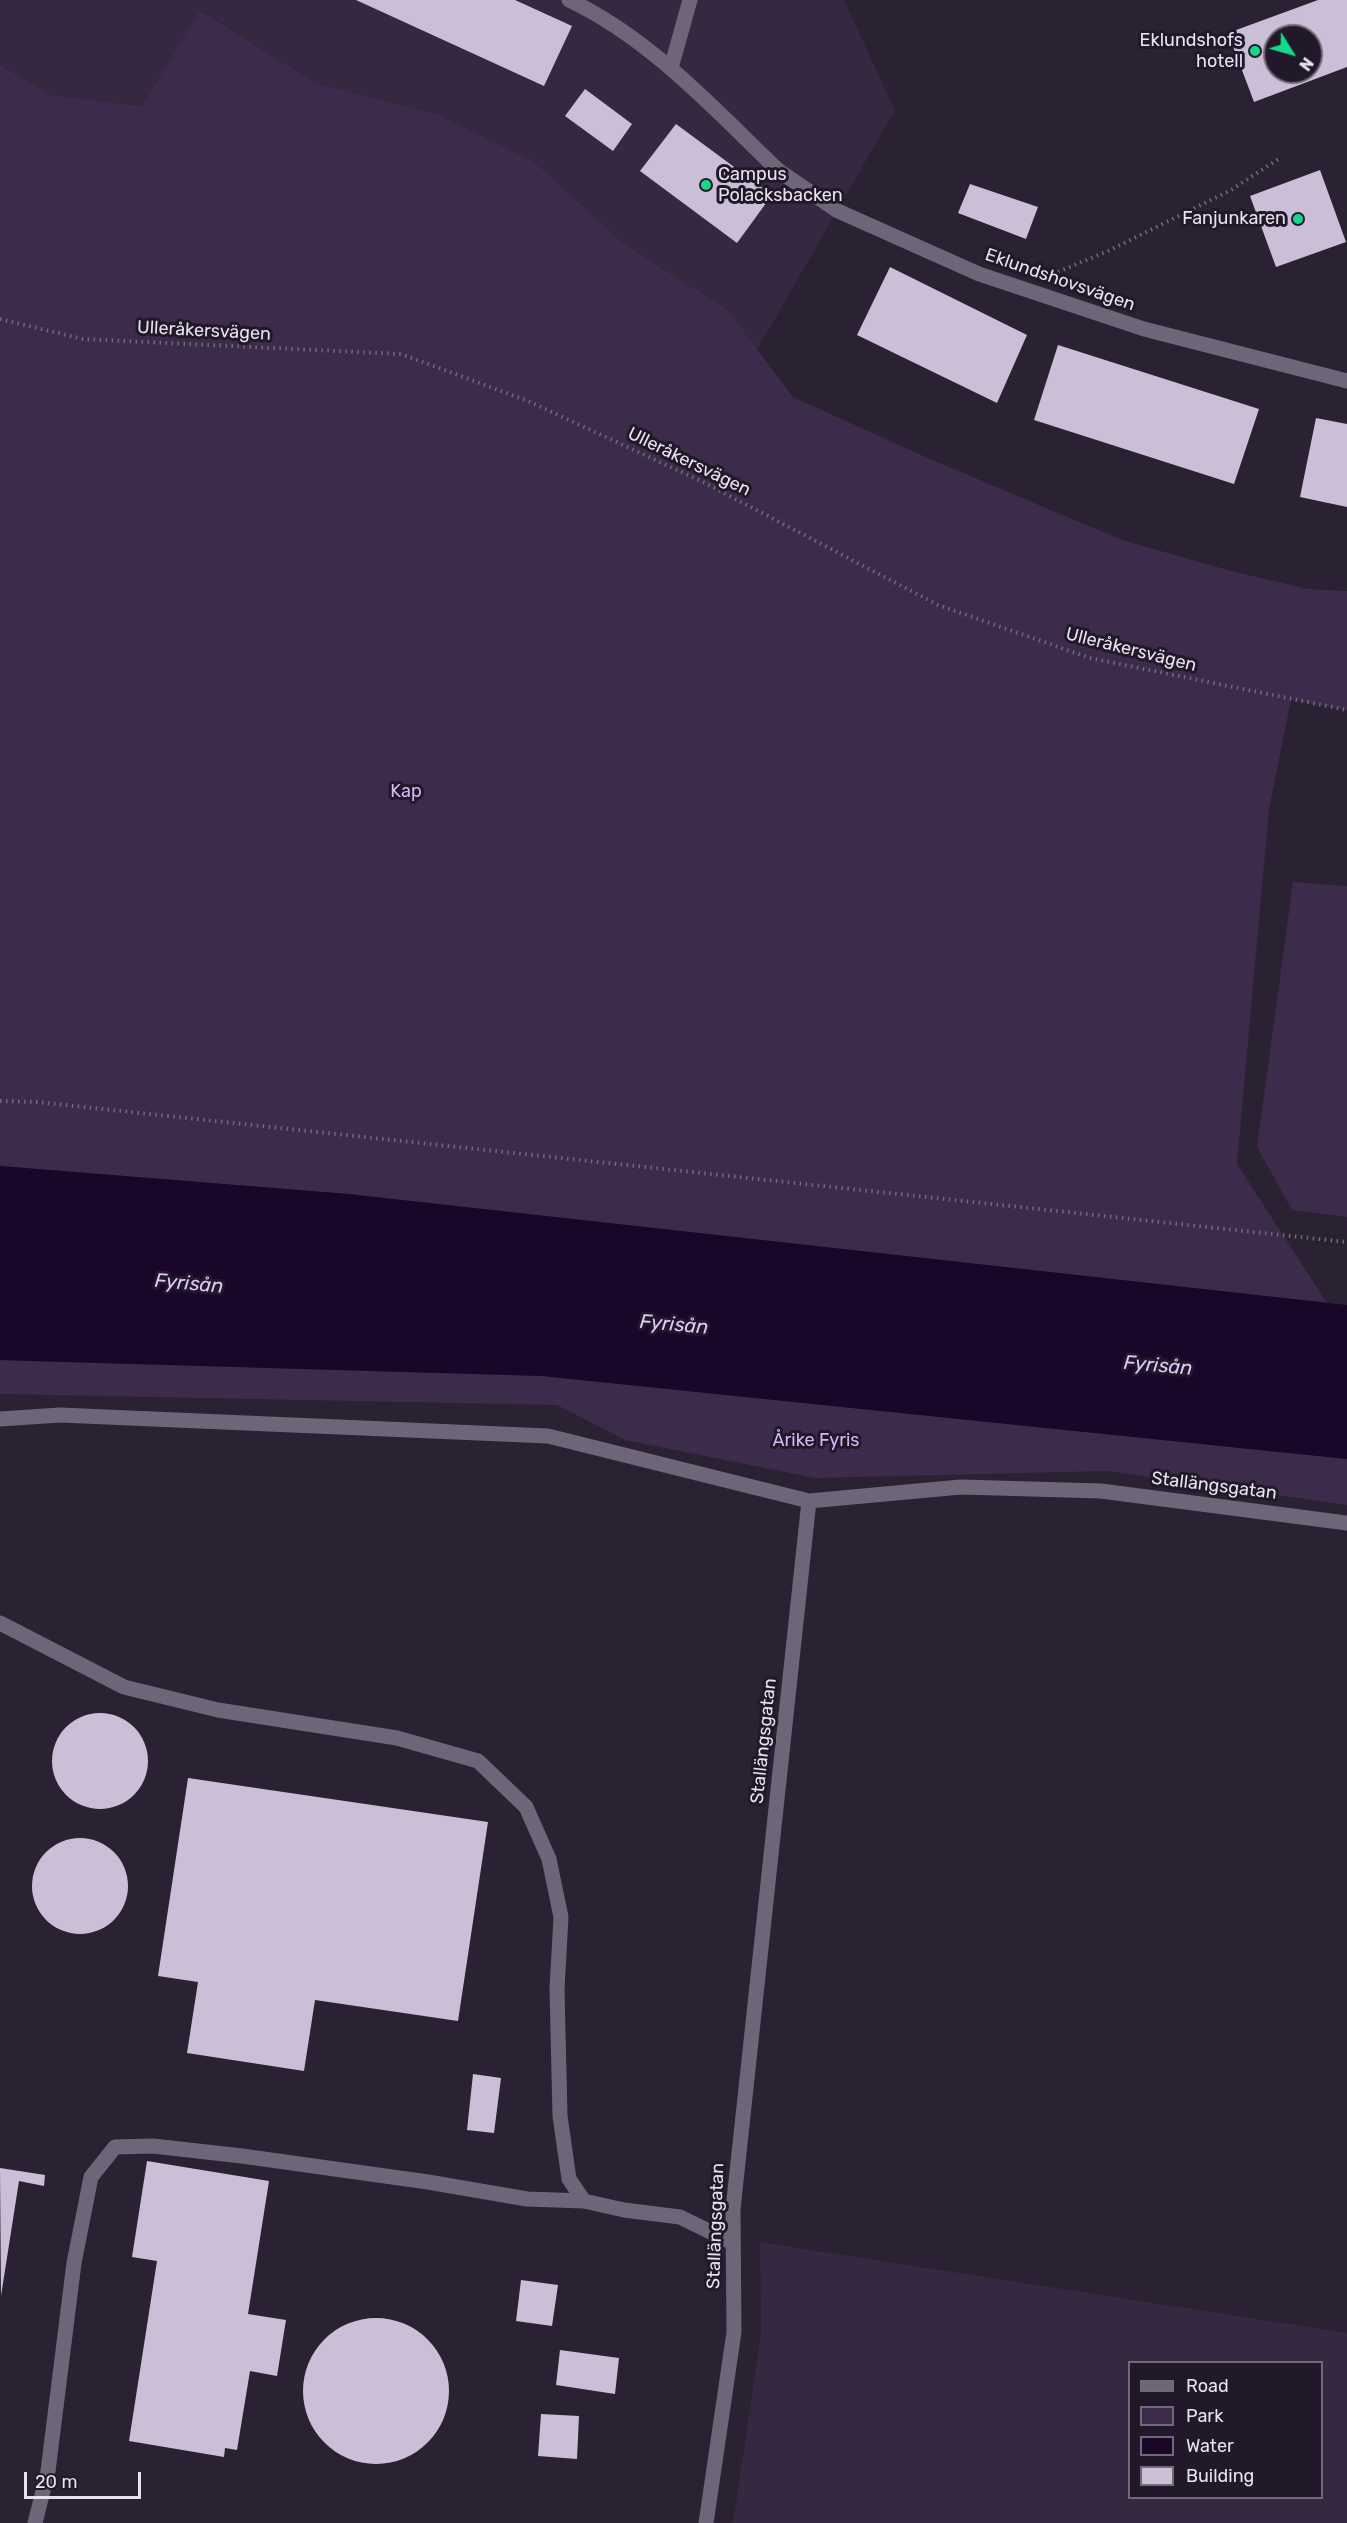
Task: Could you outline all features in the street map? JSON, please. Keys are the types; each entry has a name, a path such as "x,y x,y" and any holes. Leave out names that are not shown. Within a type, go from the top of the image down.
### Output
{"street":[{"name":"Eklundshovsvägen","path":"568,0 590,10 670,68 779,171 838,211 979,274 1144,329 1347,381"},
{"path":"670,68 690,0"},
{"path":"0,1419 60,1415 548,1436 809,1501"},
{"name":"Stallängsgatan","path":"706,2523 734,2332 733,2209 809,1501 961,1487 1101,1491 1347,1523"},
{"path":"0,1623 124,1687 218,1710 397,1738 478,1761 526,1807 549,1859 561,1917 557,1989 560,2116 569,2179 584,2201"},
{"path":"34,2523 48,2471 74,2263 91,2177 115,2147 153,2146 242,2156 428,2182 526,2199 584,2201 624,2210 680,2217 733,2243"}],"path":[{"path":"1027,290 1064,268 1108,251 1231,190 1280,158"},
{"name":"Ulleråkersvägen","path":"0,319 83,339 401,354 528,401 703,482 939,605 1090,658 1347,710"},
{"path":"0,1101 37,1102 1347,1242"}],"shaded area":[{"name":"Campus Polacksbacken","path":"0,0 844,0 895,110 757,350 727,309 627,246 532,160 439,115 314,82 201,10 142,106 52,95 0,65"},
{"path":"760,2242 1347,2333 1347,2523 733,2523 761,2334"}],"green space":[{"name":"Kap","path":"200,10 314,82 439,115 532,160 627,246 727,309 793,397 930,459 1122,540 1235,572 1309,589 1347,591 1347,710 1291,700 1269,809 1237,1164 1327,1303 348,1194 0,1166 0,65 52,95 142,106"},
{"path":"1293,882 1347,886 1347,1217 1292,1210 1257,1147"},
{"name":"Årike Fyris","path":"0,1360 542,1376 1347,1459 1347,1505 1107,1471 815,1478 625,1440 557,1405 0,1394"}],"water":[{"name":"Fyrisån","path":"0,1166 348,1194 1347,1305 1347,1459 542,1376 0,1360"}],"building":[{"path":"356,0 515,0 572,26 544,86"},
{"name":"Eklundshofs hotell","path":"1318,0 1347,0 1347,67 1323,76 1323,24 1263,24 1263,84 1302,84 1254,102 1228,33"},
{"path":"585,89 632,124 613,151 565,116"},
{"path":"676,124 772,195 737,243 640,171"},
{"name":"Fanjunkaren","path":"1320,170 1346,242 1276,267 1250,196"},
{"path":"970,184 1038,207 1026,239 958,213"},
{"path":"890,267 1027,335 997,403 857,335"},
{"path":"1058,345 1259,409 1234,484 1034,420"},
{"path":"1316,418 1347,424 1347,507 1300,497"},
{"path":"100,1713 118,1716 134,1727 145,1743 148,1761 145,1779 134,1795 118,1806 100,1809 82,1806 66,1795 55,1779 52,1761 55,1743 66,1727 82,1716"},
{"path":"188,1778 488,1822 458,2021 315,2000 304,2071 187,2053 198,1982 158,1976"},
{"path":"80,1838 98,1841 114,1852 125,1868 128,1886 125,1904 114,1920 98,1931 80,1934 62,1931 46,1920 35,1904 32,1886 35,1868 46,1852 62,1841"},
{"path":"473,2074 501,2078 494,2133 467,2130"},
{"path":"147,2161 269,2181 248,2314 286,2320 277,2376 250,2371 237,2450 225,2448 224,2457 129,2441 157,2261 132,2257"},
{"path":"0,2168 45,2175 44,2186 19,2181 1,2296"},
{"path":"521,2280 558,2285 552,2326 516,2321"},
{"path":"376,2318 390,2319 404,2324 417,2330 428,2339 437,2350 443,2363 448,2377 448,2405 443,2419 437,2432 428,2443 417,2452 404,2458 390,2463 376,2464 362,2463 348,2458 335,2452 324,2443 315,2432 309,2419 304,2405 303,2391 304,2377 309,2363 315,2350 324,2339 335,2330 348,2324 362,2319"},
{"path":"560,2350 619,2358 615,2394 556,2385"},
{"path":"541,2414 579,2416 577,2459 538,2456"}],"place":[{"name":"Eklundshofs hotell","path":"1255,51"},
{"name":"Campus Polacksbacken","path":"706,185"},
{"name":"Fanjunkaren","path":"1298,219"}]}
